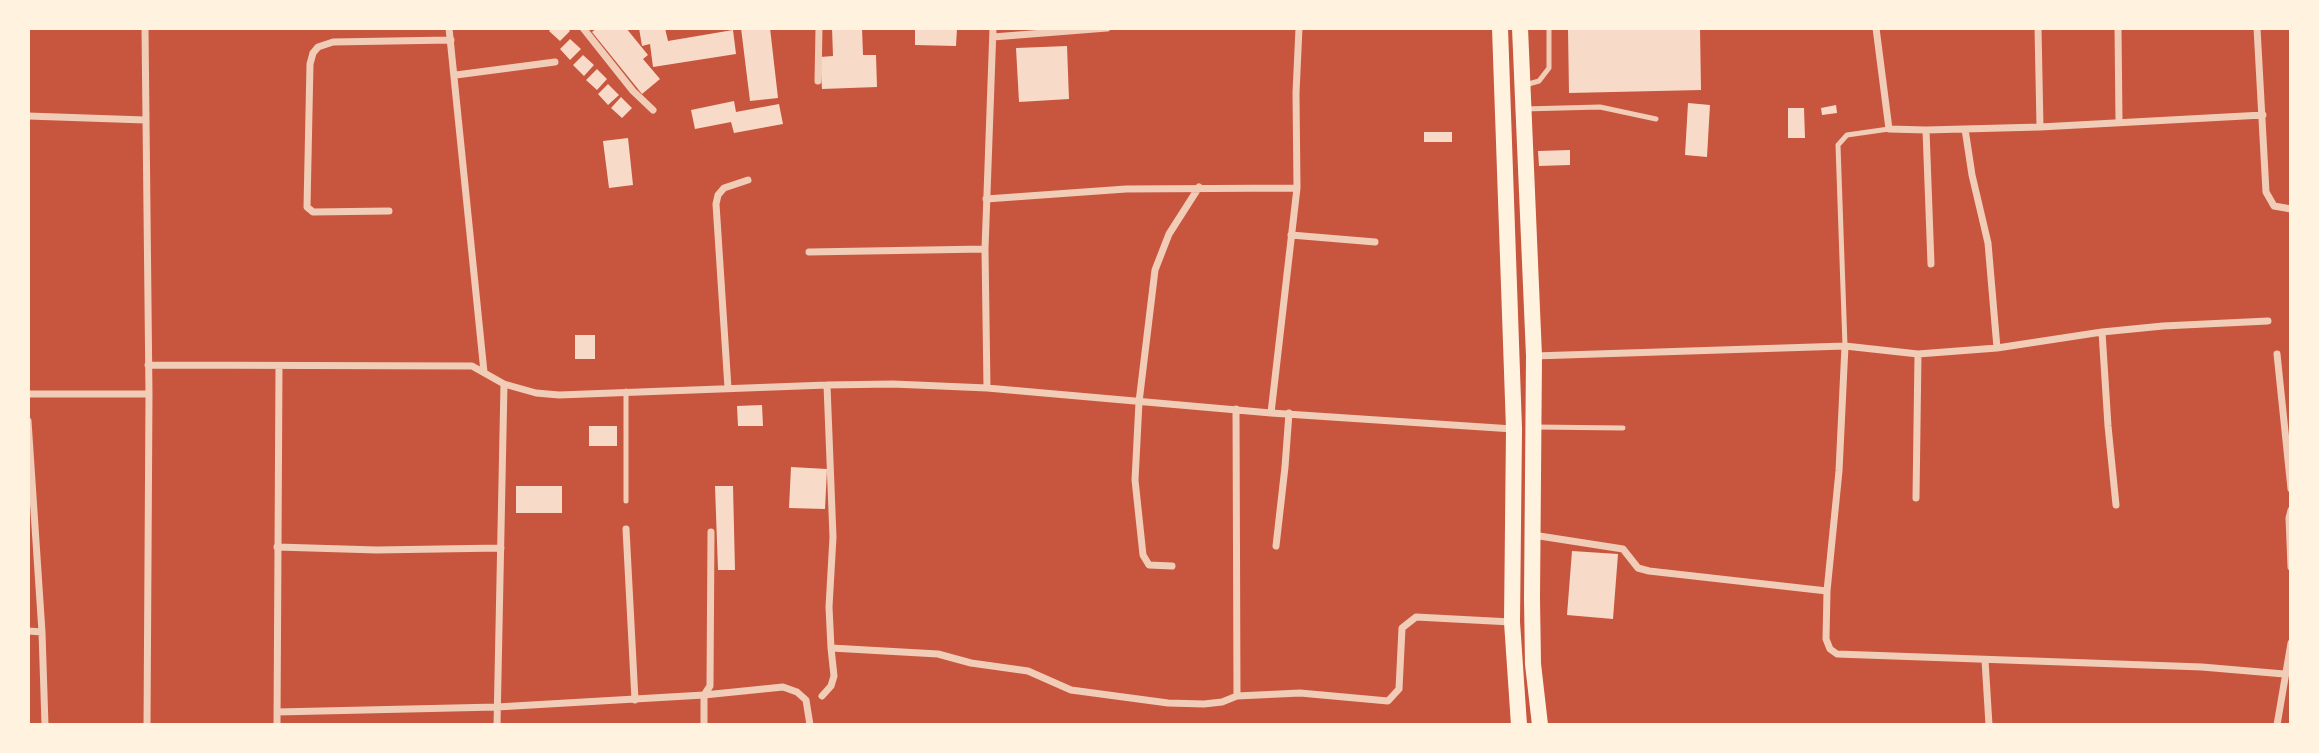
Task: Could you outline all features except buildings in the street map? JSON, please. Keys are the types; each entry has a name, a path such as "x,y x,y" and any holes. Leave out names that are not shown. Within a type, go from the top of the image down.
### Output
{"main road":[{"path":"1500,28 1514,429 1512,622 1519,725"},
{"path":"1520,28 1527,85 1524,109 1535,427 1533,664 1540,725"}],"street":[{"path":"145,28 149,394 147,725"},
{"path":"449,28 456,75 484,372"},
{"path":"583,28 633,91 653,110"},
{"path":"818,81 819,28"},
{"path":"987,388 985,249 993,28"},
{"path":"993,37 1107,28"},
{"path":"1271,413 1297,188 1296,93 1299,28"},
{"path":"1876,28 1889,128 1926,130 2040,127 2263,115"},
{"path":"2038,28 2040,127"},
{"path":"2118,28 2119,121"},
{"path":"2258,28 2266,192 2274,206 2291,209"},
{"path":"389,211 313,212 307,207 310,64 313,53 318,47 333,42 451,40"},
{"path":"456,75 555,62"},
{"path":"28,116 145,120"},
{"path":"1965,129 1972,175 1988,243 1997,348"},
{"path":"1926,130 1931,264"},
{"path":"728,388 716,204 718,195 724,188 748,180"},
{"path":"1172,566 1149,565 1143,555 1135,480 1139,402 1155,270 1169,234 1199,187"},
{"path":"986,200 1126,189 1297,188"},
{"path":"1292,235 1375,242"},
{"path":"809,252 985,249"},
{"path":"1534,356 1845,346 1918,354 1997,348 2163,326 2268,321"},
{"path":"2102,332 2116,505"},
{"path":"1845,346 1839,471 1827,591 1826,639 1830,649 1837,653 2202,667 2284,674"},
{"path":"1916,498 1918,354"},
{"path":"2277,354 2291,489"},
{"path":"148,365 472,366 504,384 536,393 559,395 827,385 893,384 987,388 1271,413 1514,429"},
{"path":"277,725 279,367"},
{"path":"497,725 504,384"},
{"path":"822,696 831,686 834,676 829,607 833,537 827,385"},
{"path":"28,394 149,394"},
{"path":"1236,409 1237,696"},
{"path":"1276,546 1289,413"},
{"path":"28,421 42,632 45,725"},
{"path":"2291,510 2291,567"},
{"path":"626,528 635,700"},
{"path":"704,725 704,695 710,686 710,532"},
{"path":"1534,535 1623,549 1639,568 1649,571 1827,591"},
{"path":"277,547 377,550 501,548"},
{"path":"831,648 938,654 971,663 1028,671 1047,678 1063,689 1168,703 1211,704 1237,696 1300,693 1388,701 1399,689 1402,628 1416,617 1512,622"},
{"path":"28,631 42,632"},
{"path":"2277,725 2291,643"},
{"path":"1985,660 1989,725"},
{"path":"277,712 497,707 635,700 783,687 797,692 806,700 810,725"}],"lane":[{"path":"1527,85 1539,80 1549,68 1549,28"},
{"path":"1524,109 1600,107 1657,119"},
{"path":"1845,346 1838,145 1847,135 1889,128"},
{"path":"626,391 626,501"},
{"path":"1535,427 1623,428"}]}
